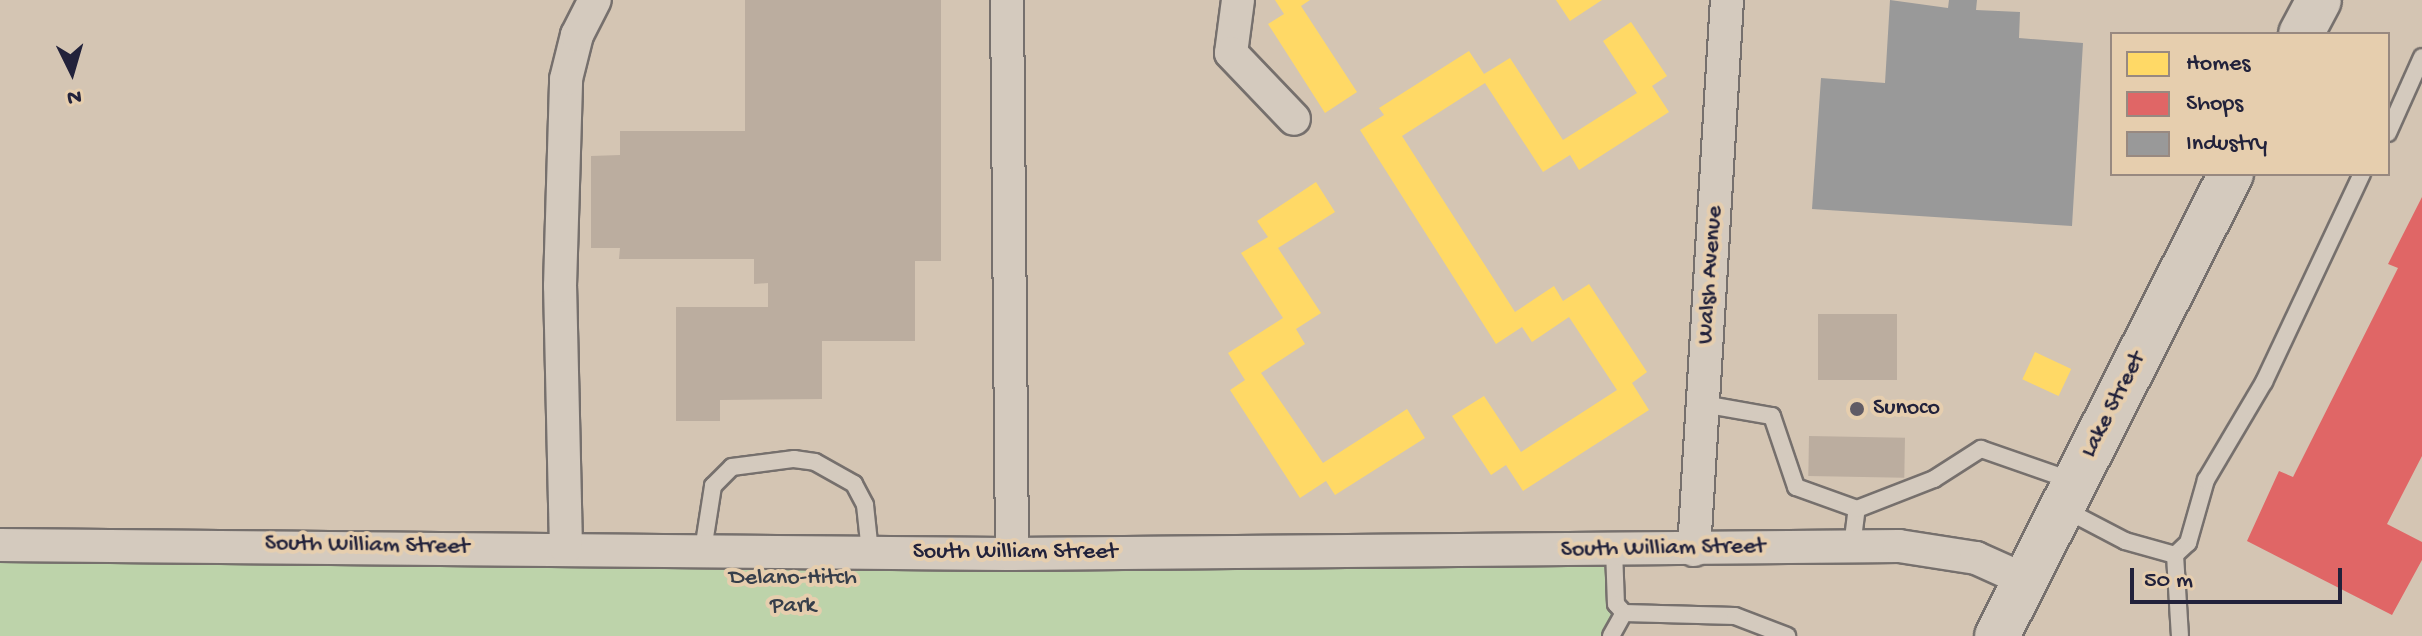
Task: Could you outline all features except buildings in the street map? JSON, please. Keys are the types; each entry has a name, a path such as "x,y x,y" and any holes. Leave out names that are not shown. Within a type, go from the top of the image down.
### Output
{"main road":[{"path":"2302,32 2319,0"},
{"name":"Lake Street","path":"1997,636 2230,176"}],"street":[{"path":"566,548 560,286 566,79 577,35 595,0"},
{"path":"1007,0 1012,554"},
{"path":"1238,0 1231,53 1294,119"},
{"name":"Walsh Avenue","path":"1694,550 1727,0"},
{"name":"South William Street","path":"0,545 1012,554 1899,546 1976,558 2025,580"}],"lane":[{"path":"2390,129 2422,57"},
{"path":"2175,555 2188,543 2206,480 2264,382 2361,176"},
{"path":"1703,404 1772,416 1796,487 1857,509 1934,479 1981,449 2068,494 2125,541 2175,555"},
{"path":"703,550 713,486 732,467 794,459 815,462 854,484 865,505 870,552"},
{"path":"1852,547 1857,509"},
{"path":"1614,550 1616,604 1624,613 1735,616 1787,636"},
{"path":"2175,555 2180,636"},
{"path":"1611,636 1624,613"}],"green space":[{"name":"Delano-Hitch Park","path":"0,549 1614,549 1614,636 0,636"}],"place":[{"name":"Sunoco","path":"1857,409"}]}
